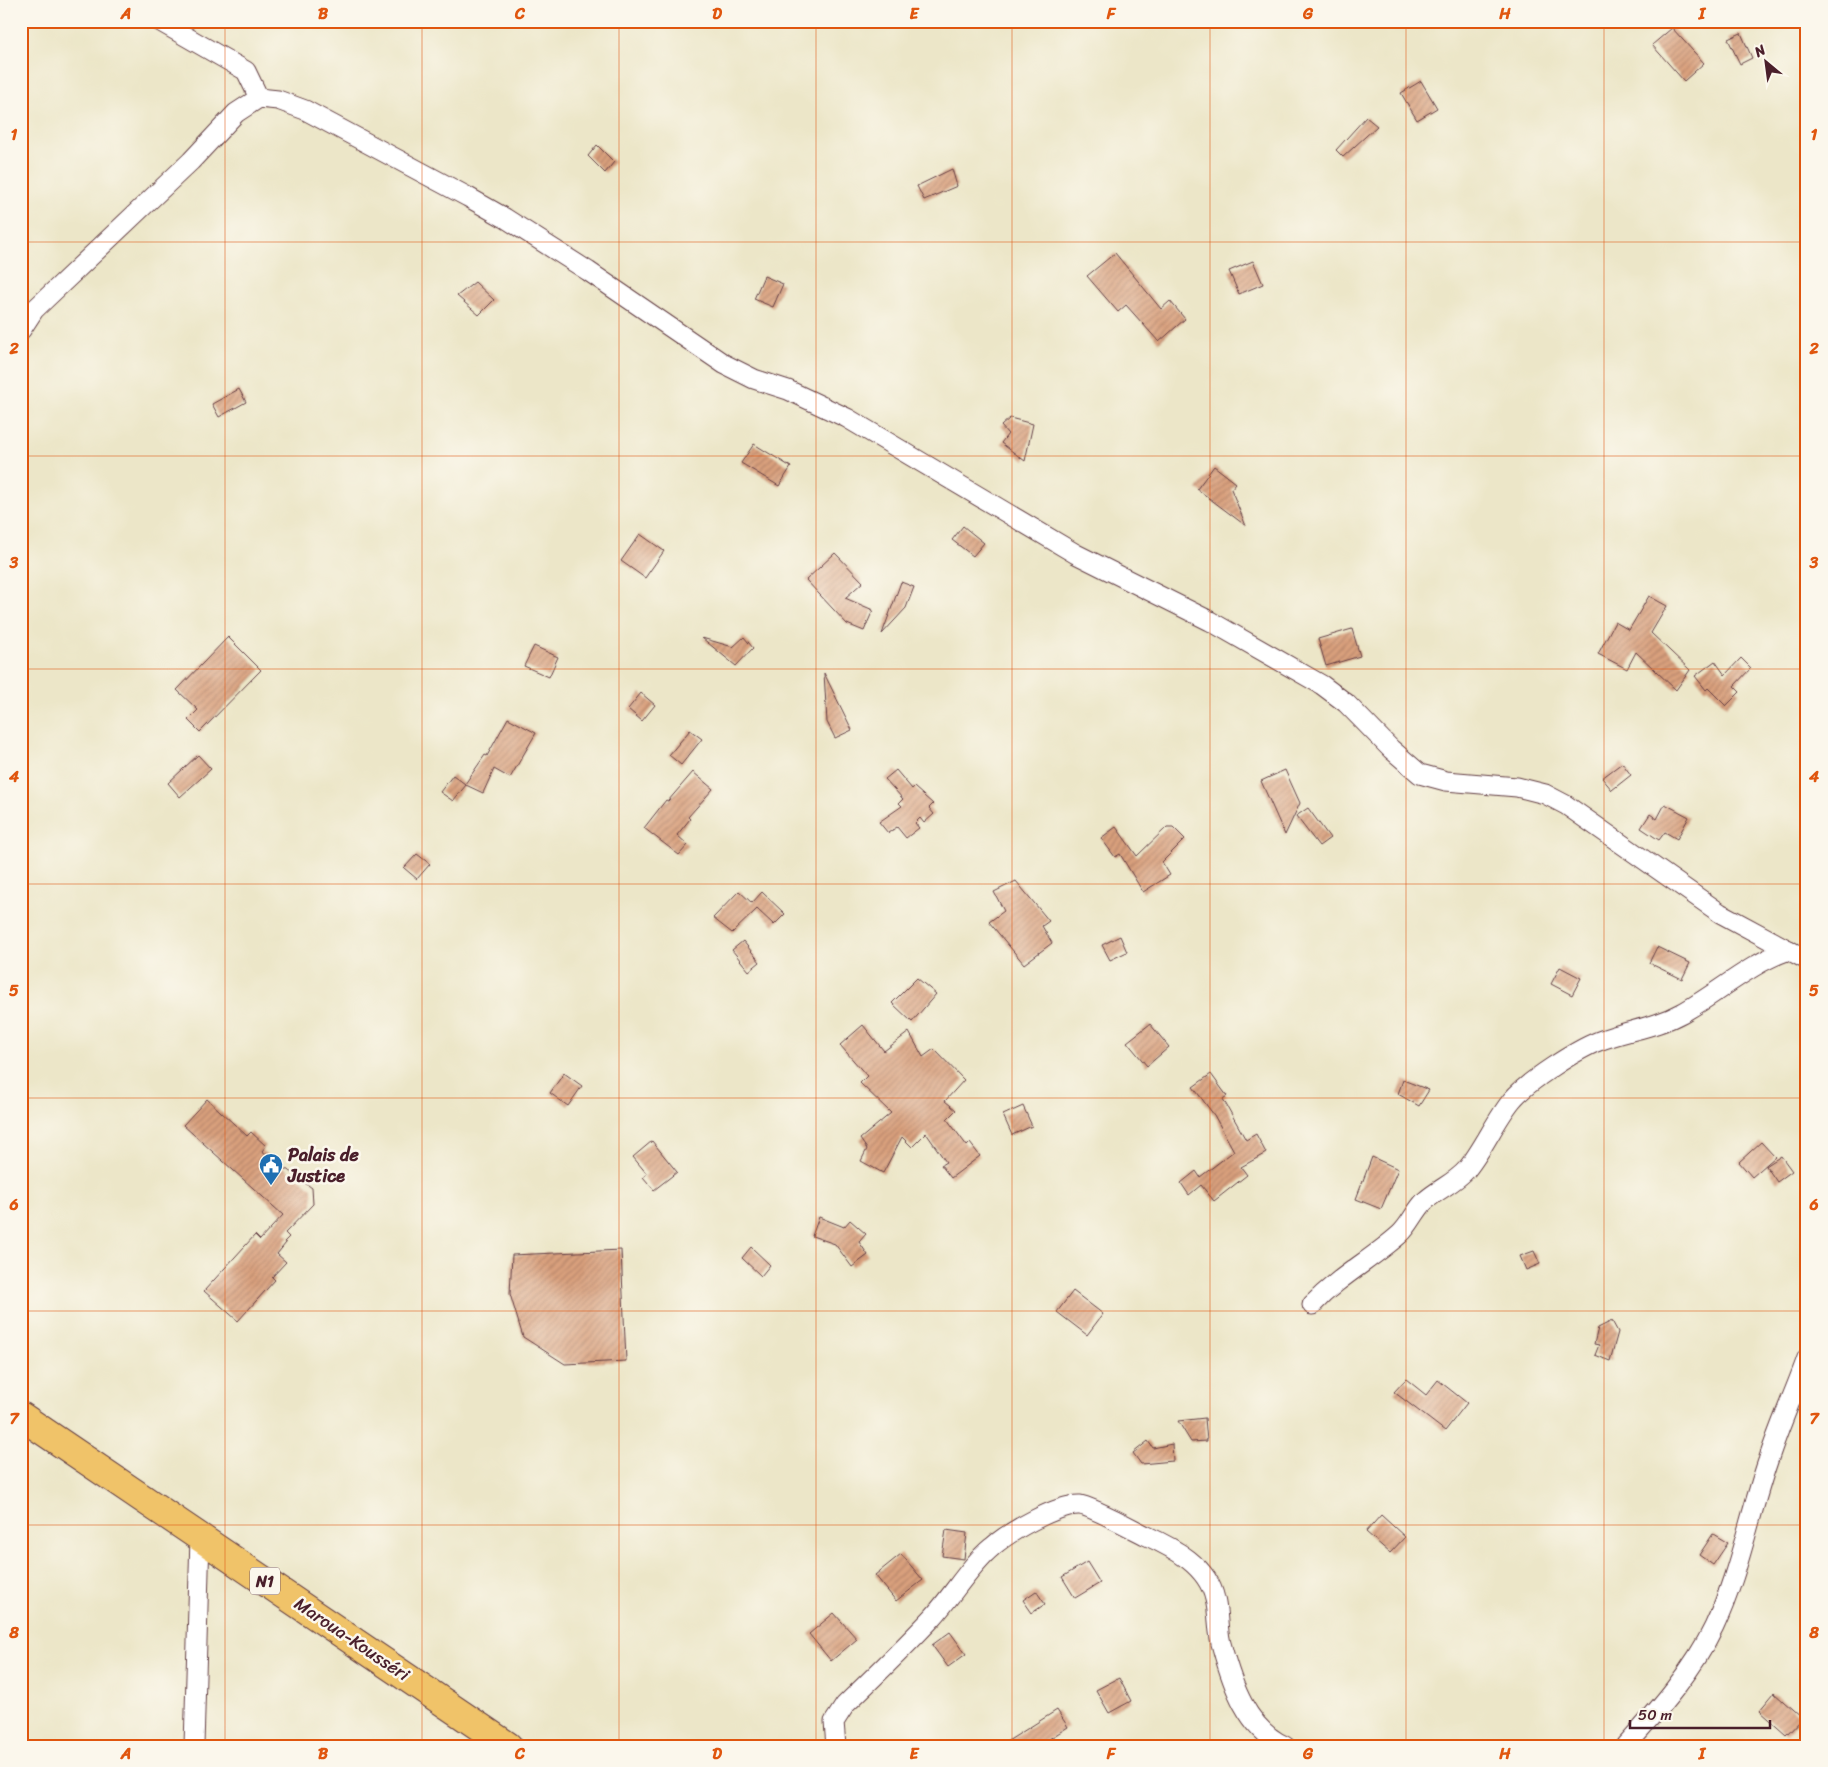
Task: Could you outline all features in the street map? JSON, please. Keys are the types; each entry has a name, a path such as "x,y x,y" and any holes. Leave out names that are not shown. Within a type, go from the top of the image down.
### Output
{"highway":[{"name":"Maroua-Kousséri","path":"21,1416 503,1744"}],"street":[{"path":"159,21 246,71 259,98"},
{"path":"21,330 34,310 190,161 236,113 259,98 278,100 305,110 475,202 588,272 724,364 754,379 788,390 846,418 1076,554 1210,621 1322,685 1346,703 1391,749 1420,774 1446,781 1518,787 1545,794 1566,805 1720,913 1807,960"},
{"path":"1312,1305 1330,1286 1401,1233 1422,1204 1434,1193 1455,1181 1466,1170 1512,1099 1547,1071 1566,1058 1600,1041 1655,1026 1682,1013 1746,971 1772,956 1789,950"},
{"path":"1626,1746 1648,1721 1696,1657 1713,1628 1735,1574 1768,1460 1807,1358"},
{"path":"836,1746 834,1722 845,1705 934,1616 991,1547 1057,1509 1080,1505 1161,1542 1201,1569 1209,1582 1215,1599 1221,1646 1240,1697 1255,1724 1274,1741 1285,1746"},
{"path":"194,1746 200,1537"}],"building":[{"path":"1672,28 1704,63 1684,81 1652,45"},
{"path":"1741,33 1752,58 1740,64 1728,39"},
{"path":"1421,81 1437,108 1417,120 1401,93"},
{"path":"1366,117 1377,126 1343,157 1336,150"},
{"path":"597,145 614,162 605,173 588,156"},
{"path":"952,169 957,186 924,200 917,186"},
{"path":"1115,253 1161,309 1170,301 1185,319 1159,342 1126,305 1118,312 1087,276"},
{"path":"1253,261 1263,284 1239,294 1229,271"},
{"path":"764,276 783,284 773,307 754,299"},
{"path":"475,282 494,300 479,315 457,296"},
{"path":"239,389 246,402 219,417 212,404"},
{"path":"1010,418 1033,424 1025,461 1001,443 1008,434 1001,426"},
{"path":"754,444 791,467 779,486 741,463"},
{"path":"1214,466 1236,483 1231,489 1246,526 1197,489"},
{"path":"963,526 984,543 973,556 952,540"},
{"path":"640,534 664,551 645,578 621,561"},
{"path":"835,553 863,582 845,598 873,610 864,631 847,624 806,580"},
{"path":"901,582 914,587 906,608 882,634"},
{"path":"1649,596 1667,606 1651,633 1690,670 1676,690 1636,652 1627,669 1598,654 1615,622 1629,630"},
{"path":"1352,629 1360,656 1326,666 1318,639"},
{"path":"228,637 261,670 200,732 188,720 198,710 177,690"},
{"path":"744,637 753,648 736,666 702,638 733,647"},
{"path":"534,646 558,657 549,677 524,666"},
{"path":"1741,658 1751,668 1734,686 1740,692 1726,706 1708,688 1706,690 1695,676 1715,661 1725,675"},
{"path":"824,673 852,730 835,738 827,722"},
{"path":"641,693 655,705 642,721 628,709"},
{"path":"508,718 536,733 510,778 494,769 483,793 466,785 453,801 440,792 453,775 465,784 485,755 487,756"},
{"path":"690,730 702,739 681,765 669,755"},
{"path":"198,755 211,769 180,797 168,783"},
{"path":"1622,763 1631,775 1612,790 1602,778"},
{"path":"896,770 912,789 914,787 933,804 929,808 934,814 924,823 920,818 915,823 919,828 906,838 897,827 888,833 879,822 902,806 899,803 903,799 885,779"},
{"path":"1285,770 1300,803 1285,835 1261,781"},
{"path":"693,772 713,789 688,817 690,819 677,835 688,845 679,855 644,828 666,800 668,801"},
{"path":"1665,804 1689,817 1677,839 1665,832 1659,840 1641,828 1650,814 1657,819"},
{"path":"1308,808 1330,838 1319,846 1296,816"},
{"path":"1116,827 1137,856 1167,827 1173,827 1185,839 1162,862 1170,875 1143,892 1120,854 1115,857 1101,838"},
{"path":"417,854 430,864 417,879 404,868"},
{"path":"1016,881 1049,921 1042,926 1052,943 1024,964 989,922 1004,911 994,892"},
{"path":"739,891 752,903 762,892 785,914 774,925 757,909 732,933 713,918"},
{"path":"1120,936 1127,952 1110,960 1102,945"},
{"path":"743,941 760,962 749,971 732,950"},
{"path":"1657,947 1690,963 1682,979 1649,963"},
{"path":"1560,967 1581,978 1572,995 1551,984"},
{"path":"917,978 936,994 912,1022 892,1003"},
{"path":"1150,1024 1169,1047 1147,1066 1127,1042"},
{"path":"863,1025 884,1051 909,1032 923,1057 934,1049 964,1080 945,1101 956,1110 947,1119 967,1146 970,1143 980,1156 951,1178 941,1165 946,1162 926,1133 912,1147 902,1137 883,1173 861,1161 867,1149 860,1139 891,1113 860,1083 867,1076 840,1045"},
{"path":"564,1073 582,1086 568,1106 550,1093"},
{"path":"1211,1074 1227,1096 1223,1099 1246,1140 1256,1134 1266,1153 1241,1167 1247,1175 1214,1201 1201,1185 1189,1195 1181,1183 1196,1171 1200,1177 1234,1151 1214,1115 1193,1087"},
{"path":"1403,1080 1429,1090 1419,1106 1398,1094"},
{"name":"Palais de Justice","path":"207,1099 247,1136 251,1132 266,1146 262,1151 312,1188 313,1204 285,1233 289,1237 277,1254 286,1262 272,1277 275,1280 238,1321 204,1291 255,1235 260,1240 283,1215 183,1125"},
{"path":"1023,1106 1032,1126 1012,1135 1003,1115"},
{"path":"652,1141 677,1172 654,1190 643,1177 647,1174 633,1157"},
{"path":"1761,1142 1775,1157 1752,1177 1739,1162"},
{"path":"1781,1156 1792,1171 1777,1182 1766,1166"},
{"path":"1372,1157 1398,1169 1381,1209 1356,1199"},
{"path":"819,1217 844,1227 850,1220 866,1234 859,1242 868,1255 852,1267 835,1244 812,1236"},
{"path":"751,1247 770,1265 761,1276 742,1258"},
{"path":"621,1250 626,1361 565,1364 523,1337 510,1294 512,1255"},
{"path":"1534,1251 1540,1264 1526,1270 1520,1256"},
{"path":"1073,1291 1103,1314 1087,1335 1057,1312"},
{"path":"1612,1321 1618,1332 1610,1361 1595,1355 1599,1345 1594,1344 1598,1328"},
{"path":"1406,1379 1426,1395 1438,1380 1467,1403 1445,1431 1394,1392"},
{"path":"1205,1418 1207,1441 1191,1442 1178,1421"},
{"path":"1148,1441 1153,1448 1172,1444 1173,1461 1141,1464 1133,1453"},
{"path":"1381,1515 1405,1537 1390,1553 1366,1532"},
{"path":"946,1530 967,1533 964,1559 942,1556"},
{"path":"1713,1534 1728,1543 1713,1565 1699,1555"},
{"path":"901,1554 923,1580 896,1601 875,1575"},
{"path":"1087,1562 1100,1583 1075,1598 1062,1577"},
{"path":"1036,1591 1045,1604 1032,1613 1023,1600"},
{"path":"834,1613 857,1639 831,1661 809,1634"},
{"path":"950,1632 966,1654 948,1667 932,1645"},
{"path":"1119,1678 1131,1701 1109,1713 1096,1690"},
{"path":"1774,1693 1802,1718 1786,1735 1759,1711"},
{"path":"1057,1710 1068,1727 1038,1746 1000,1746"}],"place":[{"name":"Palais de Justice","path":"271,1186"}]}
